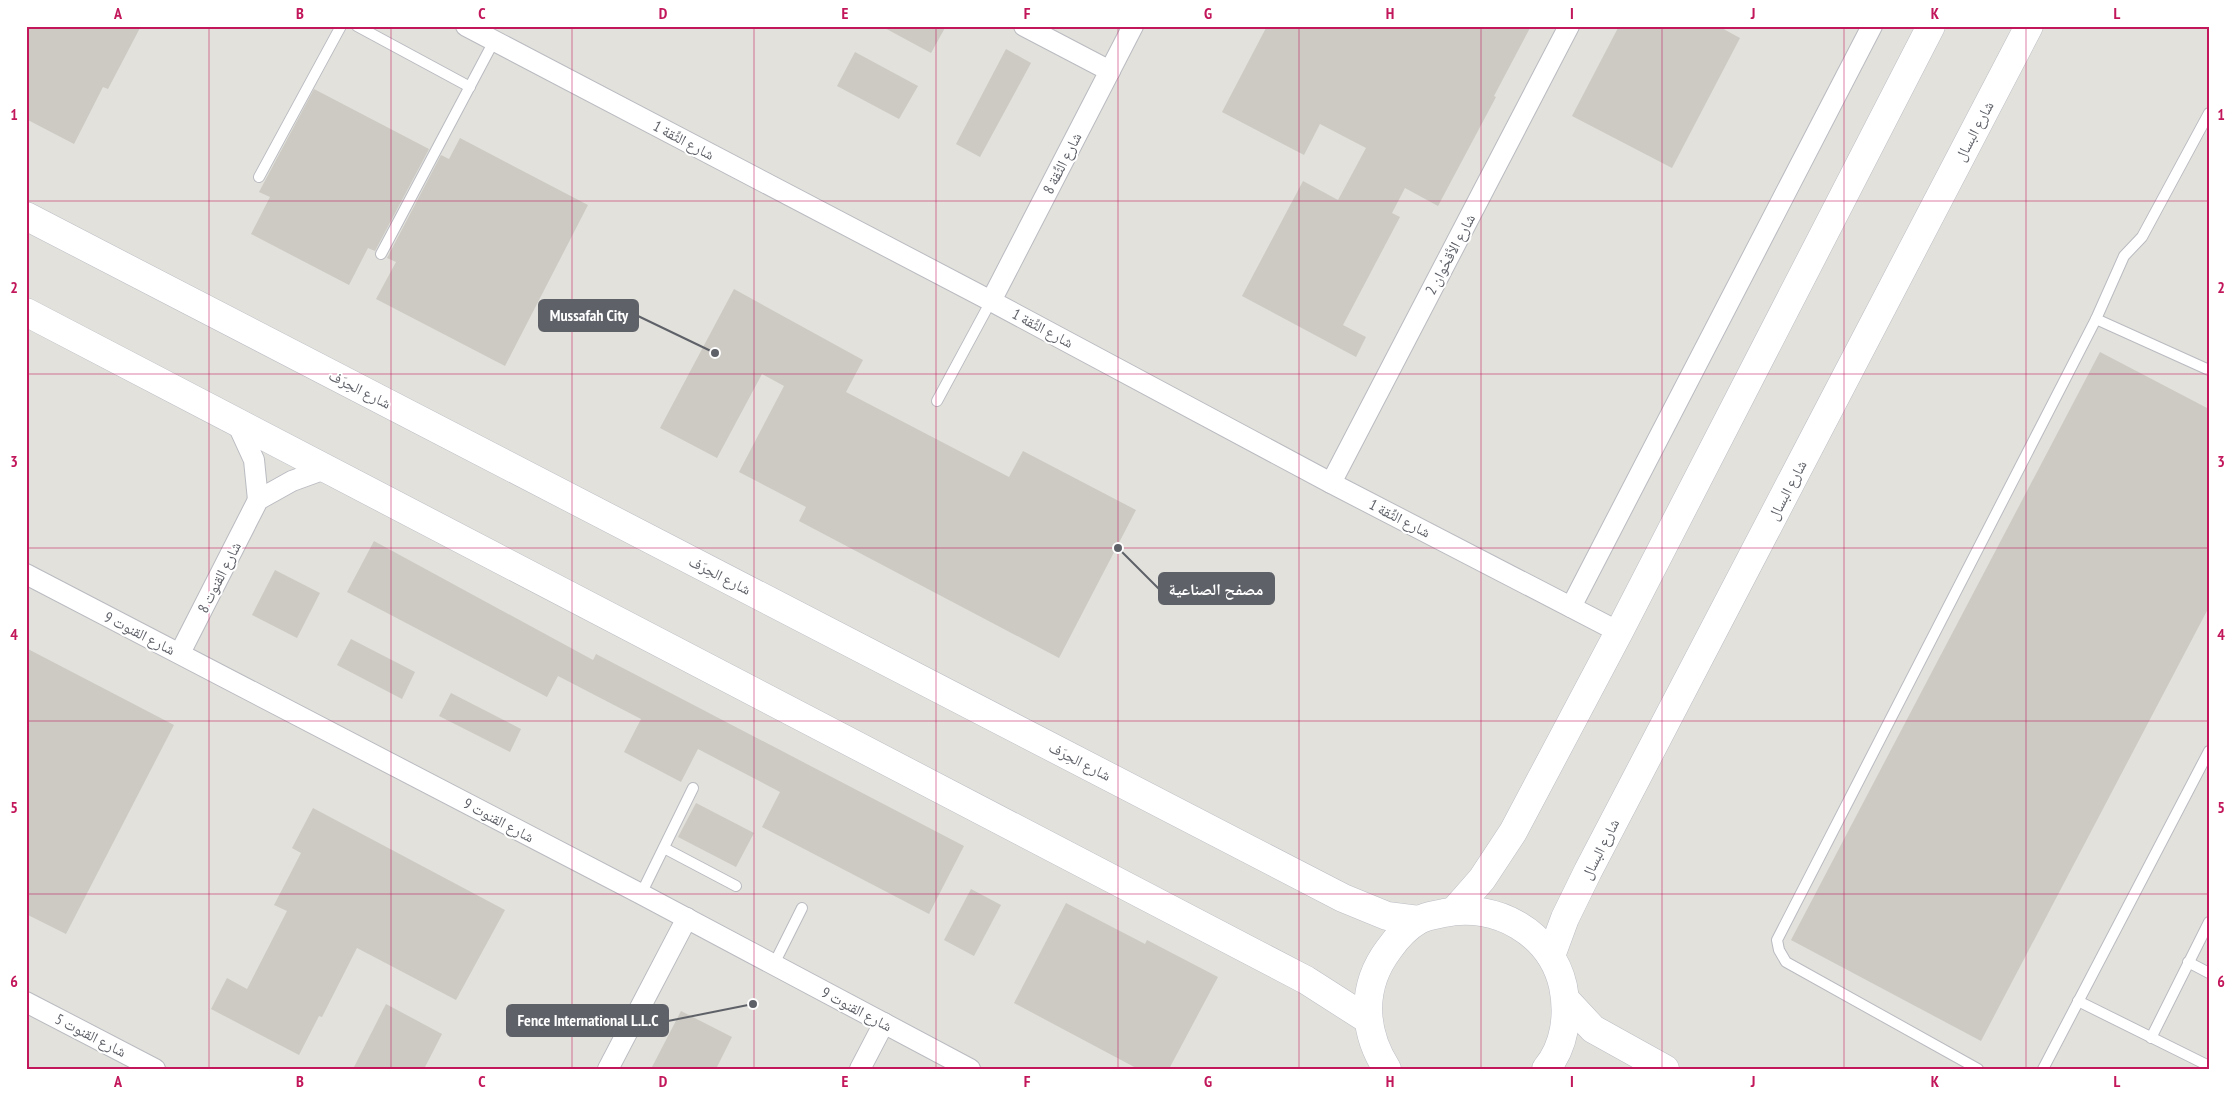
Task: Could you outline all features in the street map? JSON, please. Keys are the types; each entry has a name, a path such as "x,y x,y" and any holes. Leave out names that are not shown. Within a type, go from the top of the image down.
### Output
{"street":[{"name":"شارع الثِّقة 1","path":"466,26 991,301 1331,483 1619,632"},
{"path":"1024,26 1110,71"},
{"name":"شارع الثِّقة 8","path":"991,301 1133,26"},
{"name":"شارع الأقحُوان 2","path":"1331,483 1569,26"},
{"path":"1571,607 1872,26"},
{"path":"1454,911 1482,879 1513,832 1619,632 1931,26"},
{"name":"شارع البسال","path":"1551,956 1565,918 1588,871 2029,26"},
{"name":"شارع الحِرَف","path":"26,216 1343,898 1387,916 1419,920"},
{"path":"26,312 1306,980 1367,1019"},
{"path":"238,423 254,460 258,500 292,481 325,469"},
{"name":"شارع القنوت 8","path":"180,653 258,500"},
{"name":"شارع القنوت 9","path":"27,577 180,653 687,918 970,1069"},
{"path":"1387,1069 1374,1046 1367,1019 1369,990 1379,962 1396,939 1419,920 1454,911 1476,910 1498,915 1519,925 1537,939 1551,956 1561,977 1566,1000 1565,1031 1553,1060 1546,1069"},
{"path":"608,1069 687,918"},
{"path":"1566,1000 1593,1030 1665,1069"},
{"name":"شارع القنوت 5","path":"26,1002 155,1069"},
{"path":"860,1069 884,1023"}],"lane":[{"path":"259,178 341,26"},
{"path":"357,26 470,86"},
{"path":"381,254 494,41"},
{"path":"1978,1069 1786,962 1777,940 2096,319 2124,256 2142,236 2209,113"},
{"path":"937,401 991,301"},
{"path":"2096,319 2209,370"},
{"path":"2043,1069 2209,751"},
{"path":"641,894 693,788"},
{"path":"664,848 736,886"},
{"path":"774,964 802,908"},
{"path":"2151,1038 2209,922"},
{"path":"2188,962 2209,973"},
{"path":"2078,1001 2209,1066"}],"shaded area":[{"path":"26,26 2209,26 2209,1069 26,1069"}],"building":[{"path":"26,26 141,26 108,89 103,87 74,144 26,119"},
{"path":"881,26 946,26 931,53"},
{"path":"1267,26 1531,26 1438,206 1405,188 1392,213 1400,217 1343,325 1366,337 1356,357 1242,296 1303,181 1338,200 1366,148 1320,124 1304,155 1222,112"},
{"path":"1619,26 1718,26 1740,38 1672,168 1572,116"},
{"path":"1006,49 1031,63 980,157 956,144"},
{"path":"855,52 918,86 899,119 837,86"},
{"path":"314,89 429,149 375,251 368,248 349,285 251,234 270,197 259,192"},
{"path":"460,138 588,205 505,366 376,299 396,262 387,258 441,155 449,159"},
{"path":"734,289 863,360 846,392 1009,477 1023,451 1136,510 1059,658 799,521 806,507 739,472 784,386 762,374 717,458 660,428"},
{"path":"2100,352 2209,409 2209,607 1981,1041 1791,940"},
{"path":"374,541 593,660 596,654 964,846 929,914 762,827 780,792 698,749 681,782 624,752 641,719 558,676 547,697 347,592"},
{"path":"275,570 320,593 297,638 252,615"},
{"path":"351,639 415,672 402,699 337,665"},
{"path":"26,648 174,725 66,934 26,914"},
{"path":"451,693 521,729 510,752 439,716"},
{"path":"696,803 754,833 736,867 678,837"},
{"path":"313,808 505,910 456,1000 357,948 322,1017 319,1016 299,1055 211,1009 227,978 247,989 287,911 274,905 301,853 292,848"},
{"path":"971,889 1001,905 974,956 944,940"},
{"path":"1066,903 1145,944 1147,940 1218,977 1169,1069 1138,1069 1014,1003"},
{"path":"386,1004 442,1034 424,1069 353,1069"},
{"path":"681,1011 732,1037 716,1069 651,1069"}],"place":[{"name":"Mussafah City","path":"715,353"},
{"name":"مصفح الصناعية","path":"1118,548"},
{"name":"Fence International L.L.C","path":"753,1004"}]}
